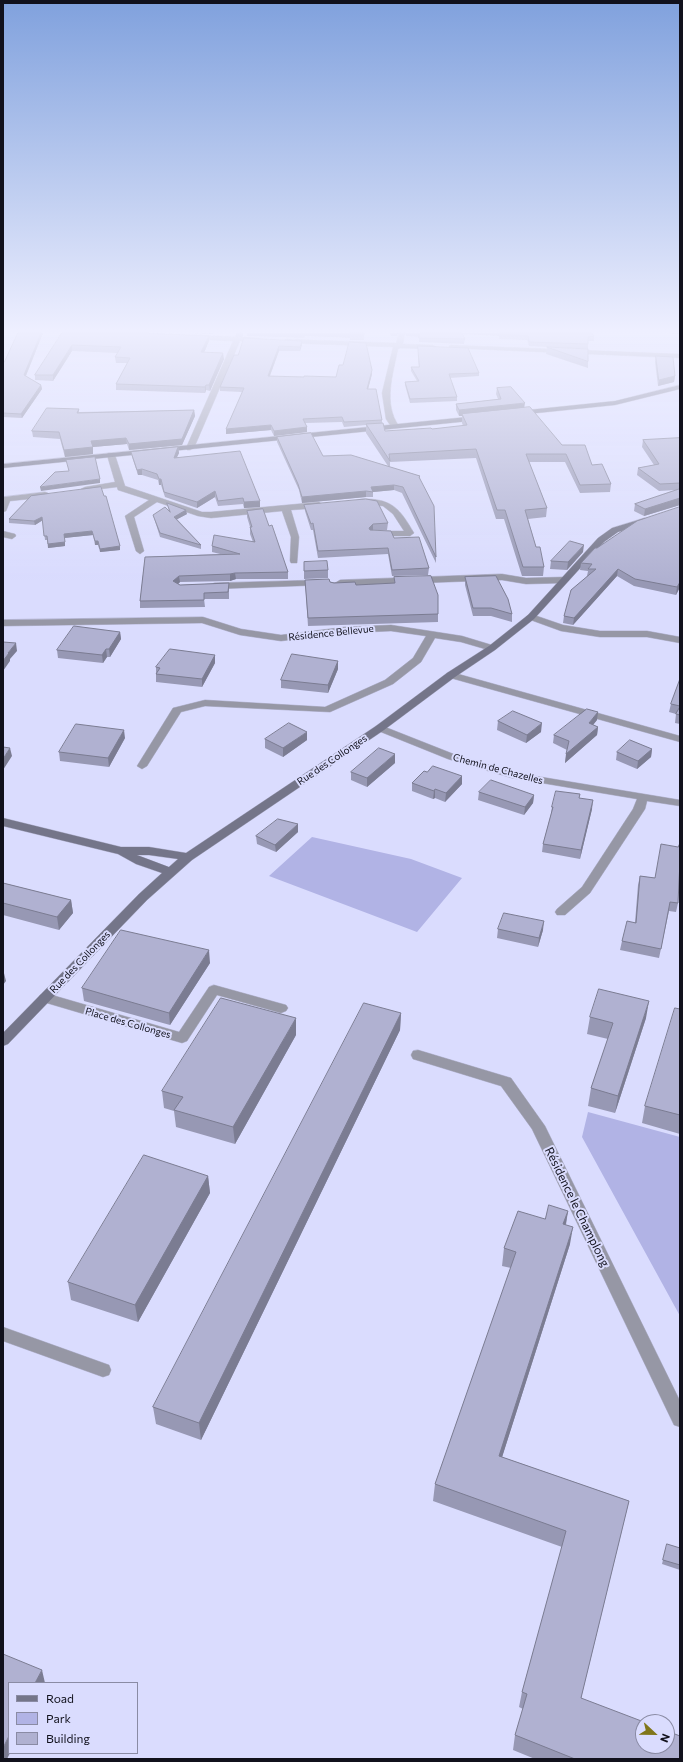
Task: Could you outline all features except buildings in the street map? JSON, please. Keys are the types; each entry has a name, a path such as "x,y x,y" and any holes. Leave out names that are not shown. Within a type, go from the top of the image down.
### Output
{"street":[{"path":"190,448 204,415"},
{"path":"389,415 390,419 395,426"},
{"path":"3,466 482,417"},
{"path":"111,455 121,488 201,514 211,515 329,504"},
{"path":"76,491 120,484"},
{"path":"3,509 7,500 55,494"},
{"path":"140,551 129,516 155,500"},
{"path":"351,503 384,502 395,510 410,533 374,534"},
{"path":"286,509 294,537 294,561"},
{"name":"Rue des Collonges","path":"3,1042 143,897 188,857 380,728 451,675 492,648 531,617 601,540 615,530 655,517"},
{"path":"3,534 12,536"},
{"path":"204,587 502,577 526,581 564,580"},
{"path":"531,617 561,628 600,634 647,634 680,640"},
{"name":"Résidence Bellevue","path":"3,623 203,620 240,632 281,638 345,630 391,628 462,639 492,648"},
{"path":"142,766 177,710 204,703 326,710 389,682 417,660 432,634"},
{"path":"451,675 680,739"},
{"name":"Chemin de Chazelles","path":"380,728 452,757 516,776 680,804"},
{"path":"561,912 586,890 639,809 643,798"},
{"path":"3,822 121,851 149,851 188,857"},
{"path":"121,851 140,861 170,872"},
{"name":"Place des Collonges","path":"45,998 182,1038 214,990 281,1008"},
{"name":"Résidence le Champlong","path":"418,1055 506,1082 538,1126 680,1419"},
{"path":"3,1334 103,1370"}],"green space":[{"path":"312,837 411,859 462,878 417,932 269,876"},
{"path":"588,1112 680,1137 680,1316 582,1137"}]}
